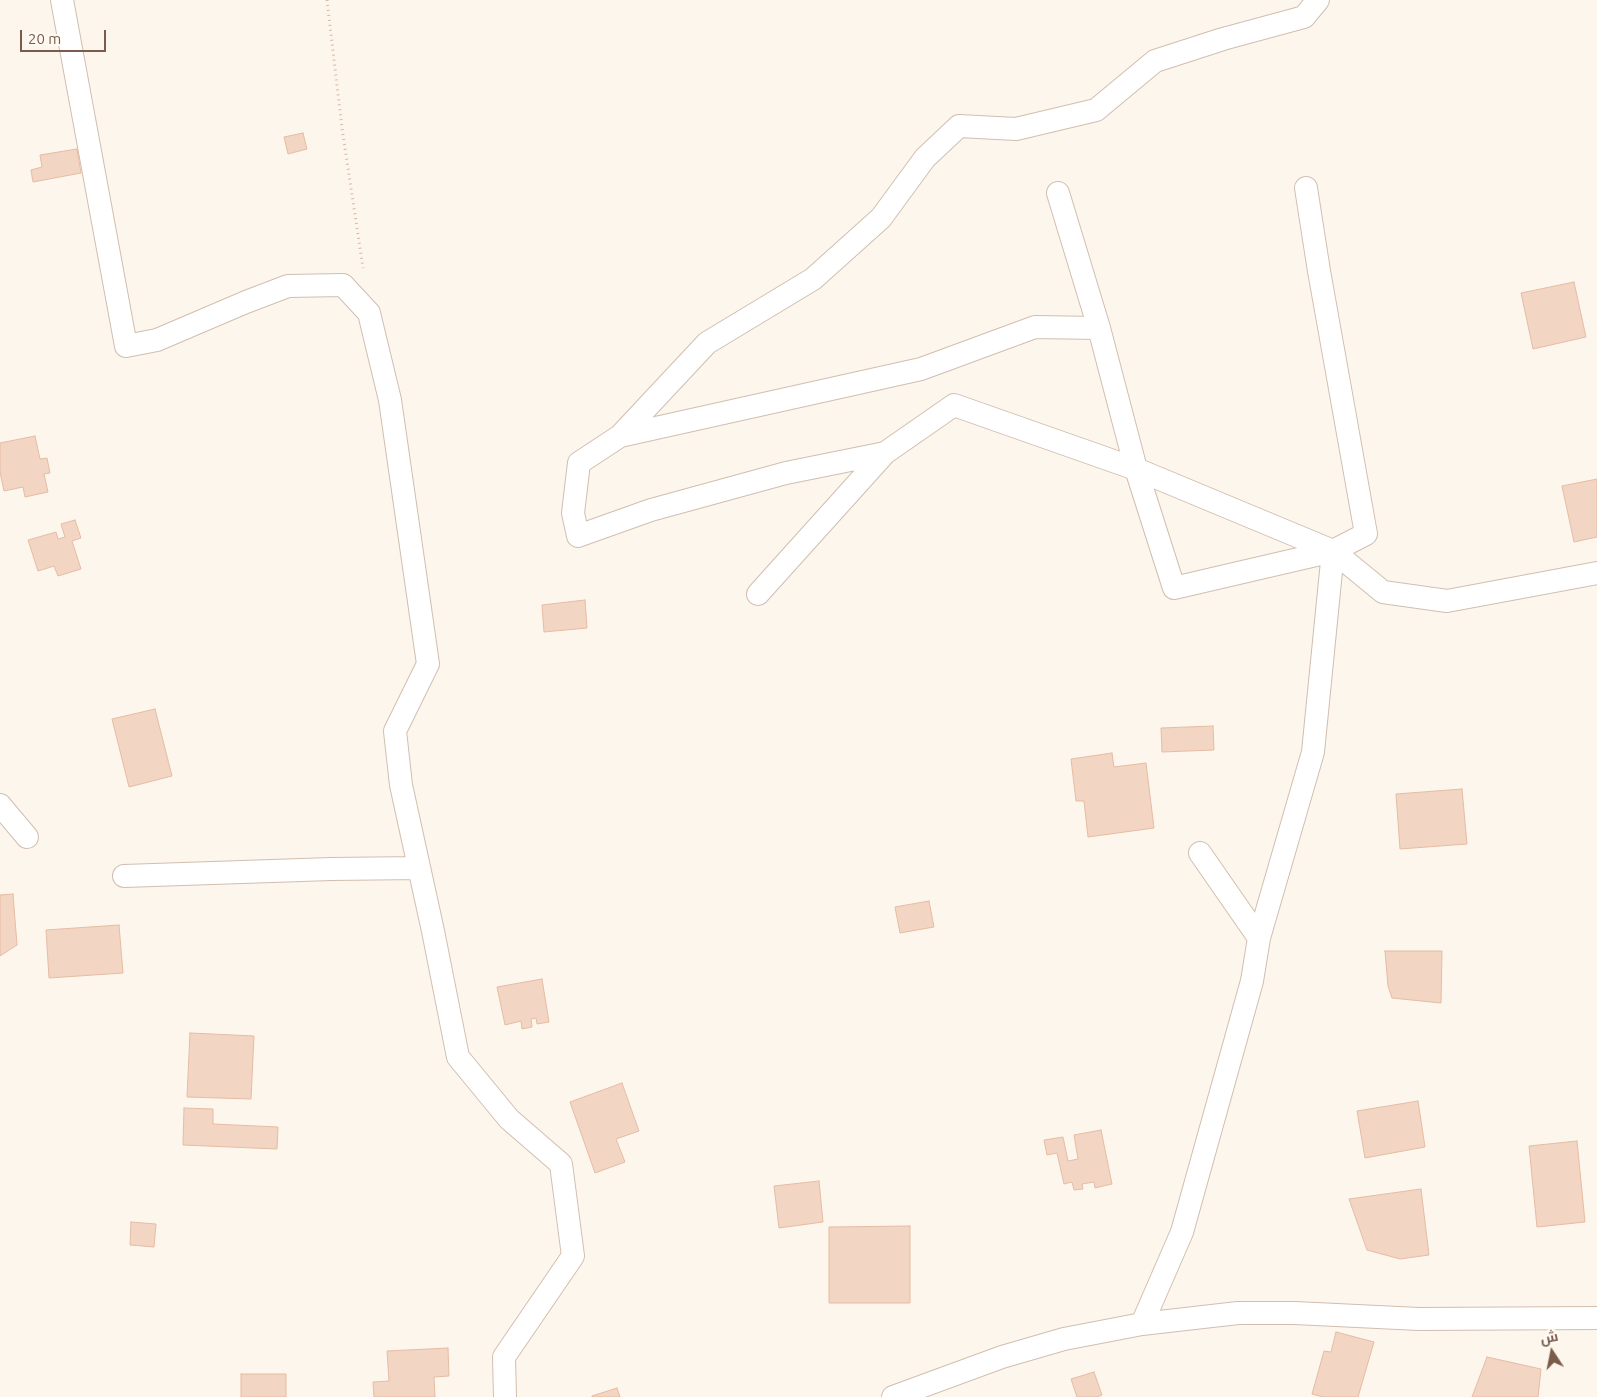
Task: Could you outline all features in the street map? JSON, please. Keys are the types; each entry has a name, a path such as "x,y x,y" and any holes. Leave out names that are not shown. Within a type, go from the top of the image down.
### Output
{"street":[{"path":"62,0 126,346 157,340 288,286 344,285 370,313 390,400 428,664 395,731 401,785 458,1057 509,1119 561,1164 573,1256 504,1357 505,1397"},
{"path":"884,453 766,479 651,510 578,536 573,513 579,463 620,436 707,344 813,279 881,218 924,158 959,126 1016,129 1096,110 1155,61 1223,39 1304,17 1318,0"},
{"path":"1058,193 1099,328 1136,468 1174,588 1334,551 1366,534 1306,188"},
{"path":"620,436 921,369 1035,327 1099,328"},
{"path":"758,594 884,453 954,405 1136,468 1334,551 1384,592 1447,601 1597,573"},
{"path":"1142,1324 1182,1232 1252,981 1260,938 1312,752 1334,551"},
{"path":"0,805 27,837"},
{"path":"1200,853 1260,938"},
{"path":"124,876 419,868"},
{"path":"893,1397 1002,1356 1064,1339 1142,1324 1238,1314 1295,1313 1420,1319 1597,1318"}],"path":[{"path":"327,0 342,128 370,313"}],"building":[{"path":"303,133 307,149 288,154 284,137"},
{"path":"77,149 81,173 33,182 31,170 42,167 40,155"},
{"path":"1574,282 1586,337 1533,349 1521,293"},
{"path":"35,436 40,459 47,458 50,473 44,474 48,492 25,497 23,487 4,491 0,472 0,443"},
{"path":"1597,479 1597,537 1574,542 1562,486"},
{"path":"75,520 81,538 72,541 81,569 58,576 54,566 38,571 28,540 56,532 58,539 65,537 61,524"},
{"path":"585,600 587,628 544,632 542,605"},
{"path":"155,709 172,776 129,787 112,719"},
{"path":"1213,726 1214,750 1162,752 1161,728"},
{"path":"1112,753 1114,767 1146,763 1154,828 1088,837 1084,801 1076,801 1071,759"},
{"path":"1462,789 1467,844 1400,849 1396,794"},
{"path":"13,894 17,945 0,956 0,895"},
{"path":"929,901 934,927 900,933 895,907"},
{"path":"119,925 123,973 49,978 46,930"},
{"path":"1385,951 1442,951 1441,1003 1392,998 1388,986"},
{"path":"542,979 549,1022 537,1024 536,1018 531,1019 532,1027 522,1029 521,1021 505,1025 497,987"},
{"path":"190,1033 254,1036 251,1099 187,1097"},
{"path":"622,1083 639,1131 616,1139 625,1162 595,1173 570,1102"},
{"path":"1418,1101 1425,1147 1365,1158 1357,1111"},
{"path":"184,1108 213,1109 213,1124 278,1127 277,1149 183,1145"},
{"path":"1101,1130 1112,1184 1095,1188 1094,1182 1082,1184 1083,1189 1074,1190 1072,1182 1064,1184 1057,1153 1047,1155 1044,1140 1063,1137 1068,1161 1078,1159 1074,1135"},
{"path":"1577,1141 1585,1222 1537,1227 1529,1146"},
{"path":"819,1181 823,1222 779,1228 774,1186"},
{"path":"1421,1189 1429,1255 1400,1259 1367,1250 1349,1199"},
{"path":"131,1222 156,1224 154,1247 130,1245"},
{"path":"910,1226 910,1303 829,1303 829,1227"},
{"path":"1336,1332 1374,1342 1358,1397 1323,1397 1312,1394 1324,1351 1331,1352"},
{"path":"448,1348 449,1376 434,1377 435,1397 374,1397 373,1382 389,1381 387,1351"},
{"path":"1487,1357 1541,1369 1538,1397 1472,1397"},
{"path":"1094,1372 1102,1395 1097,1397 1077,1397 1071,1379"},
{"path":"241,1374 286,1374 286,1397 241,1397"},
{"path":"617,1388 620,1397 592,1397 592,1396"}]}
